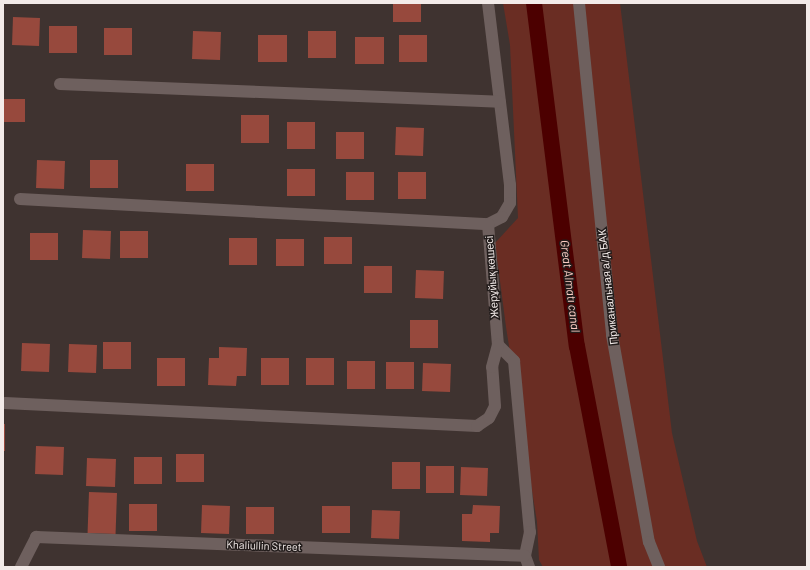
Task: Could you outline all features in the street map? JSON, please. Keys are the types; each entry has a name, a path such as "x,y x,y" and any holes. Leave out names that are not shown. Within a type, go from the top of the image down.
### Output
{"street":[{"name":"Жерұйық көшесі","path":"5,403 477,426 489,418 495,406 492,367 498,345 488,224 502,218 510,203 510,185 488,3"},
{"name":"Приканальная а/д БАК","path":"579,3 612,335 649,542 659,567"},
{"path":"60,84 500,102"},
{"path":"20,199 488,224"},
{"path":"498,345 514,361 530,532 527,561"},
{"name":"Khaliullin Street","path":"21,567 36,538 527,561"}],"shaded area":[{"path":"503,3 620,3 672,433 697,541 707,567 543,567 539,560 537,522 506,327 495,243 518,218 510,45"}],"building":[{"path":"393,3 421,3 421,22 393,22"},
{"path":"13,17 40,18 39,46 12,45"},
{"path":"49,26 77,26 77,53 49,53"},
{"path":"104,28 132,28 132,55 104,55"},
{"path":"193,31 221,32 220,60 192,59"},
{"path":"308,31 336,31 336,58 308,58"},
{"path":"258,35 287,35 287,62 258,62"},
{"path":"399,35 427,35 427,62 399,62"},
{"path":"355,37 384,37 384,64 355,64"},
{"path":"3,99 25,99 25,122 3,122"},
{"path":"241,115 269,115 269,143 241,143"},
{"path":"287,122 315,122 315,149 287,149"},
{"path":"396,127 424,128 423,156 395,155"},
{"path":"336,132 364,132 364,159 336,159"},
{"path":"37,160 65,161 64,189 36,188"},
{"path":"90,160 118,160 118,188 90,188"},
{"path":"186,164 214,164 214,191 186,191"},
{"path":"287,169 315,169 315,196 287,196"},
{"path":"346,172 374,172 374,200 346,200"},
{"path":"398,172 426,172 426,199 398,199"},
{"path":"83,230 111,231 110,259 82,258"},
{"path":"120,231 148,231 148,258 120,258"},
{"path":"30,233 58,233 58,260 30,260"},
{"path":"324,237 352,237 352,264 324,264"},
{"path":"229,238 257,238 257,265 229,265"},
{"path":"276,239 304,239 304,266 276,266"},
{"path":"364,266 392,266 392,293 364,293"},
{"path":"416,270 444,271 443,299 415,298"},
{"path":"410,320 438,320 438,348 410,348"},
{"path":"103,342 131,342 131,369 103,369"},
{"path":"22,343 50,344 49,372 21,371"},
{"path":"69,344 97,345 96,373 68,372"},
{"path":"219,347 247,348 246,376 237,376 236,386 208,385 209,358 219,358"},
{"path":"157,358 185,358 185,386 157,386"},
{"path":"261,358 289,358 289,385 261,385"},
{"path":"306,358 334,358 334,385 306,385"},
{"path":"347,361 375,361 375,389 347,389"},
{"path":"386,362 414,362 414,389 386,389"},
{"path":"423,363 451,364 450,392 422,391"},
{"path":"3,424 5,424 5,451 3,451"},
{"path":"36,446 64,447 63,475 35,474"},
{"path":"176,454 204,454 204,482 176,482"},
{"path":"134,457 162,457 162,484 134,484"},
{"path":"87,458 116,459 115,487 86,486"},
{"path":"392,462 420,462 420,489 392,489"},
{"path":"426,466 454,466 454,493 426,493"},
{"path":"461,467 488,468 487,496 460,495"},
{"path":"89,492 117,493 116,534 88,533"},
{"path":"129,504 157,504 157,531 129,531"},
{"path":"202,505 230,506 229,534 201,533"},
{"path":"473,505 500,506 499,533 490,533 490,542 462,541 462,514 472,514"},
{"path":"322,506 350,506 350,533 322,533"},
{"path":"246,507 274,507 274,534 246,534"},
{"path":"372,510 400,511 399,539 371,538"}],"waterway":[{"name":"Great Almatı canal","path":"534,3 577,346 619,567"}]}
